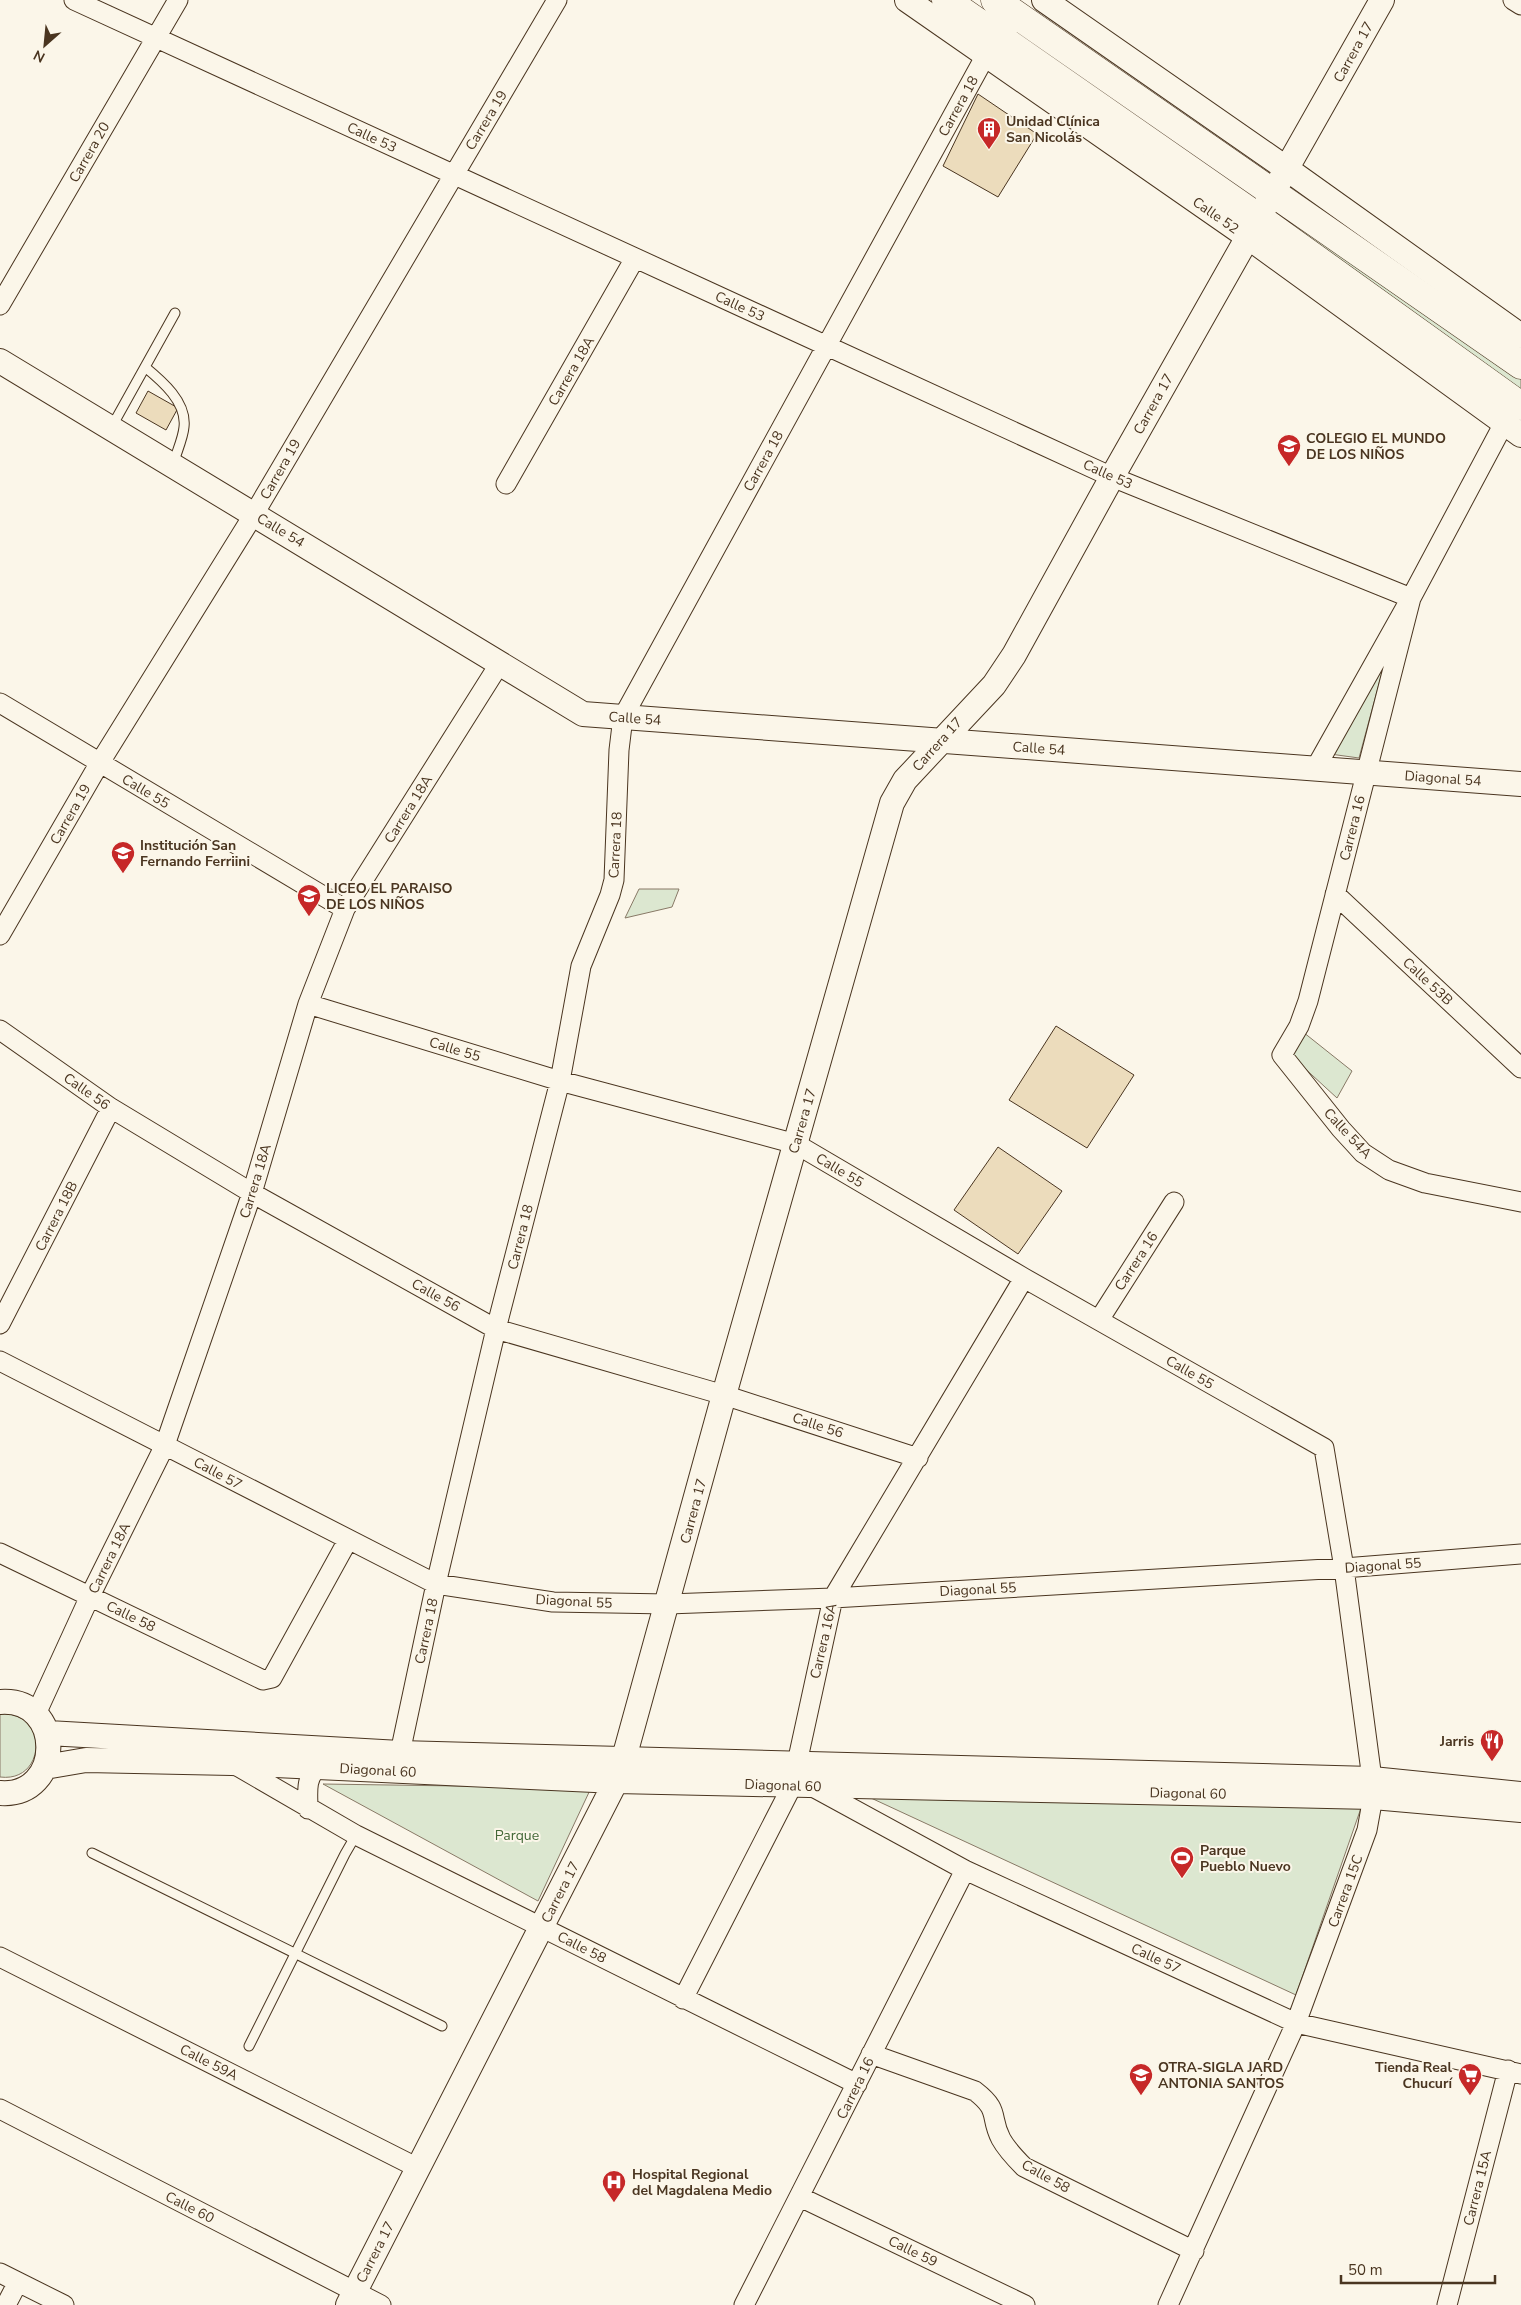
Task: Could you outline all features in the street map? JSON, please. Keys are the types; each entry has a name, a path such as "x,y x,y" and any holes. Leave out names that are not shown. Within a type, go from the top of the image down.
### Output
{"main road":[{"name":"Calle 52","path":"946,0 992,45 1516,416"},
{"path":"1009,4 1273,193 1521,365"}],"street":[{"name":"Calle 53","path":"74,0 1112,477 1411,598"},
{"name":"Carrera 20","path":"0,305 178,0"},
{"name":"Carrera 19","path":"0,935 99,764 254,514 556,0"},
{"name":"Calle 52","path":"907,0 992,45"},
{"path":"1044,0 1287,168 1521,336"},
{"name":"Carrera 17","path":"351,2298 616,1781 668,1604 724,1395 892,803 905,780 994,685 1014,655 1112,477 1382,0"},
{"path":"1513,0 1521,5"},
{"name":"Carrera 18","path":"400,1754 436,1584 496,1329 560,1081 581,966 610,895 614,880 619,750 623,717 992,45"},
{"name":"Carrera 18A","path":"506,484 635,258"},
{"name":"Calle 54","path":"0,361 583,714 1366,772"},
{"name":"Carrera 16","path":"1315,769 1516,416"},
{"name":"Carrera 16","path":"1282,1055 1299,1026 1308,1001 1411,598"},
{"name":"Carrera 18A","path":"42,1724 90,1596 165,1445 252,1193 308,1004 345,909 500,662"},
{"name":"Calle 55","path":"0,703 99,764 345,909"},
{"name":"Diagonal 54","path":"1366,772 1521,784"},
{"name":"Calle 53B","path":"1335,894 1521,1068"},
{"name":"Calle 55","path":"308,1004 560,1081 796,1144 1024,1278 1324,1448"},
{"name":"Calle 56","path":"0,1030 111,1108 252,1193 496,1329 724,1395 918,1458"},
{"name":"Calle 54A","path":"1282,1055 1341,1129 1363,1153 1389,1170 1425,1183 1521,1202"},
{"name":"Carrera 18B","path":"0,1324 111,1108"},
{"name":"Carrera 16","path":"1098,1320 1174,1202"},
{"name":"Carrera 16A","path":"684,1999 800,1778 833,1598 1024,1278"},
{"name":"Calle 57","path":"0,1361 436,1584"},
{"name":"Carrera 15C","path":"1168,2305 1296,2023 1367,1830 1372,1788 1344,1568 1324,1448"},
{"name":"Calle 58","path":"0,1553 263,1680 272,1678 348,1540"},
{"name":"Diagonal 55","path":"436,1584 552,1602 668,1604 833,1598 1344,1568 1521,1554"},
{"path":"0,1702 9,1701 24,1706 42,1724 49,1756 38,1778 28,1786 16,1791 0,1793"},
{"name":"Diagonal 60","path":"42,1724 400,1754 624,1758 800,1778"},
{"name":"Diagonal 60","path":"45,1767 86,1760 232,1763 616,1781 800,1778 1372,1788 1521,1794"},
{"name":"Calle 58","path":"232,1763 308,1809 356,1835 858,2084"},
{"path":"308,1809 308,1780 310,1774 317,1768"},
{"name":"Calle 57","path":"800,1778 965,1870 1296,2023 1514,2072"},
{"name":"Diagonal 60","path":"1372,1788 1521,1810"},
{"name":"Carrera 16","path":"744,2305 858,2084 871,2054 965,1870"},
{"name":"Calle 59A","path":"0,1957 418,2168"},
{"name":"Calle 58","path":"871,2054 975,2091 989,2102 995,2116 1000,2138 1011,2155 1024,2166 1194,2251"},
{"name":"Carrera 15A","path":"1447,2305 1514,2072"},
{"name":"Calle 60","path":"0,2109 351,2298 381,2305"},
{"name":"Calle 59","path":"800,2197 1025,2305"},
{"path":"0,2273 64,2305"},
{"path":"6,2305 18,2282"}],"lane":[{"path":"111,428 175,313"},
{"path":"145,367 162,381 181,405 184,426 172,465"},
{"path":"249,2046 294,1953 356,1835"},
{"path":"92,1853 442,2026"}],"green space":[{"path":"1277,204 1521,370 1521,393 1268,216"},
{"path":"1387,654 1359,758 1330,754"},
{"path":"639,889 679,889 672,907 625,918"},
{"path":"1303,1032 1352,1071 1337,1098 1288,1053"},
{"path":"0,1714 16,1716 27,1723 34,1734 36,1746 34,1759 27,1769 16,1776 0,1777"},
{"name":"Parque","path":"323,1784 591,1788 538,1901"},
{"name":"Parque Pueblo Nuevo","path":"871,1798 1361,1808 1296,1995"}],"building":[{"name":"Unidad Clínica San Nicolás","path":"978,94 1037,134 998,197 943,166"},
{"path":"148,391 178,408 166,430 136,413"},
{"path":"1056,1026 1134,1075 1087,1148 1009,1100"},
{"path":"998,1147 1062,1191 1018,1254 954,1210"}],"place":[{"name":"Unidad Clínica San Nicolás","path":"989,150"},
{"name":"COLEGIO EL MUNDO DE LOS NIÑOS","path":"1289,467"},
{"name":"Institución San Fernando Ferriini","path":"123,874"},
{"name":"LICEO EL PARAISO DE LOS NIÑOS","path":"309,917"},
{"name":"Jarris","path":"1492,1762"},
{"name":"Parque Pueblo Nuevo","path":"1182,1879"},
{"name":"OTRA-SIGLA JARD ANTONIA SANTOS","path":"1141,2096"},
{"name":"Tienda Real Chucurí","path":"1470,2096"},
{"name":"Hospital Regional del Magdalena Medio","path":"614,2203"}]}
